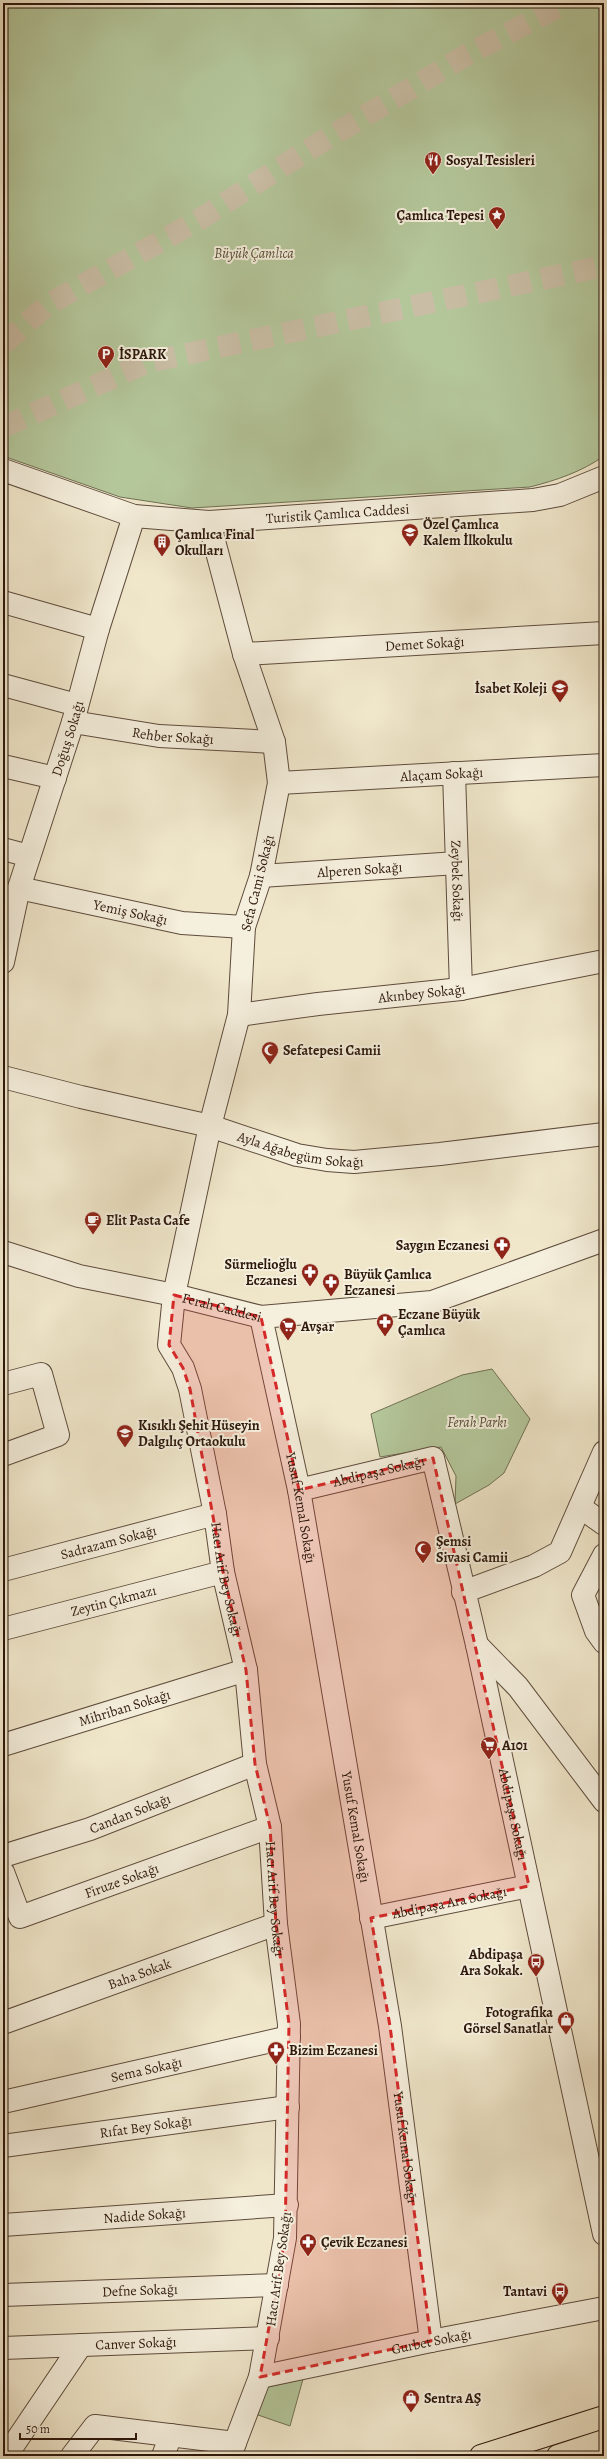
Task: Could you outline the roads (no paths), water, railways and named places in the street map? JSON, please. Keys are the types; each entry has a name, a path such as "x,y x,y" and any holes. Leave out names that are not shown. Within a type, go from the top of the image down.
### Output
{"main road":[{"path":"481,2456 604,2417"},
{"path":"558,2456 604,2441"}],"street":[{"name":"Turistik Çamlıca Caddesi","path":"3,470 134,516 209,522 533,500 560,495 604,477"},
{"name":"Doğuş Sokağı","path":"4,953 19,888 75,714 98,629 134,516"},
{"name":"Sefa Cami Sokağı","path":"169,1345 174,1295 210,1126 239,1015 244,927 261,876 279,783 274,742 244,654 209,522"},
{"path":"3,602 98,629"},
{"name":"Demet Sokağı","path":"244,654 604,633"},
{"name":"Rehber Sokağı","path":"3,685 75,714 159,736 274,742"},
{"name":"Alaçam Sokağı","path":"279,783 604,765"},
{"path":"3,766 55,778"},
{"name":"Zeybek Sokağı","path":"454,774 461,989"},
{"path":"3,849 29,856"},
{"name":"Alperen Sokağı","path":"261,876 457,863"},
{"name":"Yemiş Sokağı","path":"19,888 182,923 244,927"},
{"name":"Akınbey Sokağı","path":"239,1015 318,1004 461,989 604,961"},
{"name":"Ayla Ağabegüm Sokağı","path":"3,1076 81,1097 210,1126 297,1155 327,1160 354,1162 440,1154 604,1134"},
{"name":"Ferah Caddesi","path":"3,1252 79,1276 174,1295 261,1317 432,1302 604,1240"},
{"name":"Yusuf Kemal Sokağı","path":"261,1317 299,1490 390,2026 431,2341"},
{"name":"Hacı Arif Bey Sokağı","path":"169,1345 183,1368 190,1389 214,1514 223,1572 246,1670 255,1764 270,1828 276,1924 289,2037 287,2205 285,2238 260,2377 233,2449"},
{"path":"3,1384 41,1374 58,1435 3,1455"},
{"path":"463,1592 534,1566 560,1552 604,1452"},
{"name":"Abdipaşa Sokağı","path":"299,1490 433,1458 463,1592 477,1645 604,2234"},
{"path":"580,1507 604,1524"},
{"name":"Sadrazam Sokağı","path":"3,1570 214,1514"},
{"path":"604,1555 584,1595 596,1631 604,1642"},
{"name":"Zeytin Çıkmazı","path":"3,1629 223,1572"},
{"path":"477,1645 518,1687 604,1801"},
{"name":"Mihriban Sokağı","path":"3,1745 246,1670"},
{"name":"Candan Sokağı","path":"3,1856 90,1829 255,1764"},
{"name":"Firuze Sokağı","path":"3,1872 20,1917 270,1828"},
{"name":"Abdipaşa Ara Sokağı","path":"371,1918 529,1886"},
{"name":"Baha Sokak","path":"3,2023 276,1924"},
{"name":"Sema Sokağı","path":"3,2102 289,2037"},
{"name":"Rıfat Bey Sokağı","path":"3,2146 288,2107"},
{"name":"Nadide Sokağı","path":"3,2225 287,2205"},
{"name":"Defne Sokağı","path":"3,2295 277,2285"},
{"name":"Gurbet Sokağı","path":"260,2377 431,2341 604,2308"},
{"name":"Canver Sokağı","path":"3,2348 268,2338"},
{"path":"6,2456 81,2345"},
{"path":"72,2456 95,2426 171,2435 233,2449"},
{"path":"163,2456 171,2435"}],"tunnel":[{"path":"3,344 47,305 200,219 308,150 468,54 566,3"},
{"path":"3,427 148,362 604,266"}],"place":[{"name":"Sosyal Tesisleri","path":"433,175"},
{"name":"Çamlıca Tepesi","path":"497,230"},
{"name":"İSPARK","path":"106,369"},
{"name":"Özel Çamlıca Kalem İlkokulu","path":"410,547"},
{"name":"Çamlıca Final Okulları","path":"162,557"},
{"name":"İsabet Koleji","path":"560,703"},
{"name":"Sefatepesi Camii","path":"270,1065"},
{"name":"Elit Pasta Cafe","path":"93,1235"},
{"name":"Saygın Eczanesi","path":"502,1260"},
{"name":"Sürmelioğlu Eczanesi","path":"310,1287"},
{"name":"Büyük Çamlıca Eczanesi","path":"331,1297"},
{"name":"Eczane Büyük Çamlıca","path":"385,1337"},
{"name":"Avşar","path":"288,1341"},
{"name":"Kısıklı Şehit Hüseyin Dalgılıç Ortaokulu","path":"125,1448"},
{"name":"Şemsi Sivasi Camii","path":"423,1564"},
{"name":"A101","path":"489,1760"},
{"name":"Abdipaşa Ara Sokak.","path":"536,1977"},
{"name":"Fotografika Görsel Sanatlar","path":"566,2035"},
{"name":"Bizim Eczanesi","path":"276,2065"},
{"name":"Çevik Eczanesi","path":"308,2257"},
{"name":"Tantavi","path":"560,2306"},
{"name":"Sentra AŞ","path":"411,2413"}],"park label":[{"name":"Büyük Çamlıca","path":"254,253"},
{"name":"Ferah Parkı","path":"477,1422"}]}
